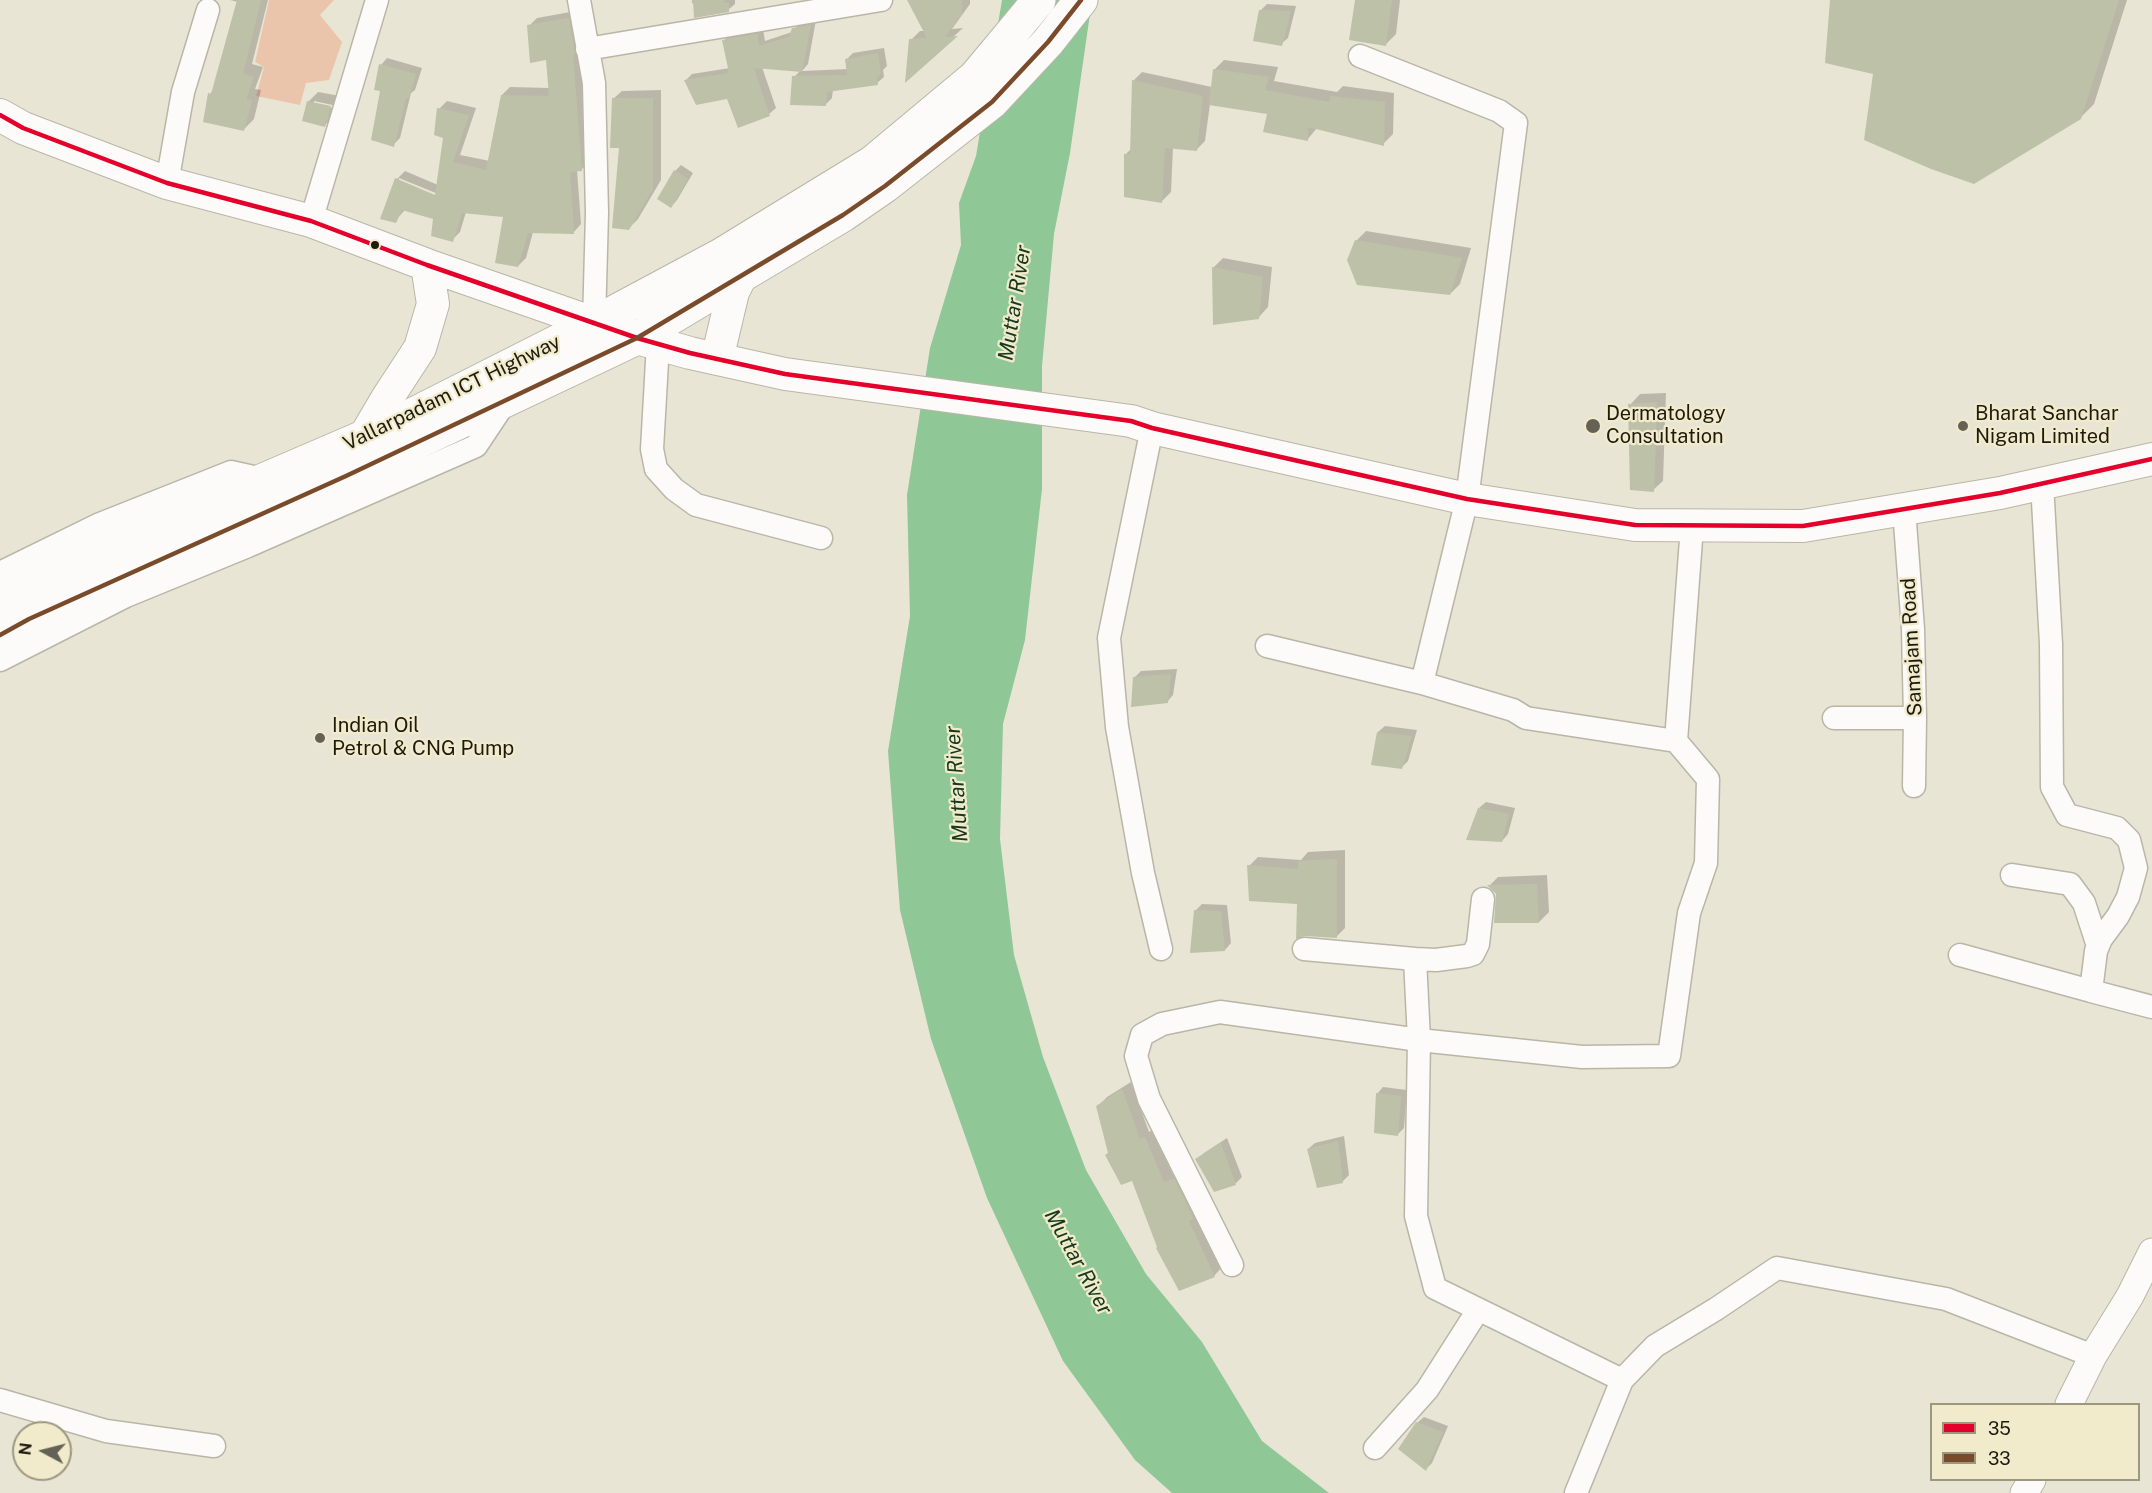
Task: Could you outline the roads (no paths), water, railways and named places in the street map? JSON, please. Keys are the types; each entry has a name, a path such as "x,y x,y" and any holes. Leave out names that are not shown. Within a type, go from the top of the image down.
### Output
{"highway":[{"name":"Vallarpadam ICT Highway","path":"0,635 29,619 346,476 507,400 648,341 741,276 843,215 879,174 975,77 1040,0"},
{"name":"Vallarpadam ICT Highway","path":"0,603 45,578 140,533 365,436 594,323 879,174 992,102 1048,42 1081,0"}],"main road":[{"path":"0,115 22,128 167,183 311,221 427,265 648,341 785,374 1142,424 1467,499 1635,525 1803,526 2000,493 2152,459"},
{"path":"365,436 420,348 433,304 427,265"},
{"path":"717,359 733,292 741,276"}],"street":[{"path":"311,221 377,0"},
{"path":"579,0 594,83 597,213 594,323"},
{"path":"587,49 766,9 881,0"},
{"path":"167,183 183,92 207,10"},
{"path":"1360,56 1499,111 1516,123 1467,499 1422,683"},
{"path":"648,341 652,449 656,469 674,489 696,505 821,538"},
{"path":"0,660 126,596 248,546 476,446 507,400"},
{"path":"1142,424 1109,638 1117,727 1143,873 1161,949"},
{"path":"0,573 100,524 231,472 267,480"},
{"path":"2042,483 2051,644 2052,787 2067,815 2117,828 2129,840 2136,868 2128,897 2098,946 2091,991"},
{"name":"Samajam Road","path":"1904,509 1913,629 1914,786"},
{"path":"1676,741 1692,526"},
{"path":"1232,1265 1149,1099 1136,1056 1142,1035 1162,1024 1220,1012 1419,1040 1582,1057 1669,1056 1689,913 1706,863 1708,779 1676,741 1526,718 1513,710 1422,683 1267,646"},
{"path":"1834,718 1915,717"},
{"path":"2012,875 2070,884 2084,903 2098,946"},
{"path":"1304,949 1415,959 1457,959 1473,954 1478,944 1483,899"},
{"path":"1960,955 2152,1006"},
{"path":"1415,959 1419,1040 1416,1216 1435,1288 1622,1380"},
{"path":"2070,1403 2093,1356 2130,1296 2152,1252"},
{"path":"1576,1493 1622,1380 1655,1346 1716,1310 1777,1268 1946,1299 2093,1356"},
{"path":"1375,1448 1427,1390 1478,1310"},
{"path":"0,1400 106,1431 214,1446"}],"water":[{"name":"Muttar River","path":"1002,0 1092,0 1070,153 1054,234 1042,366 1042,489 1025,640 1003,724 1000,839 1014,955 1043,1057 1086,1170 1146,1274 1202,1342 1262,1441 1329,1493 1172,1493 1135,1460 1063,1361 987,1198 931,1039 900,910 888,751 910,616 907,495 930,348 961,245 959,203 976,156"}],"place":[{"name":"Dermatology Consultation","path":"1593,426"},
{"name":"Bharat Sanchar Nigam Limited","path":"1963,426"},
{"name":"Indian Oil Petrol & CNG Pump","path":"320,738"}]}
